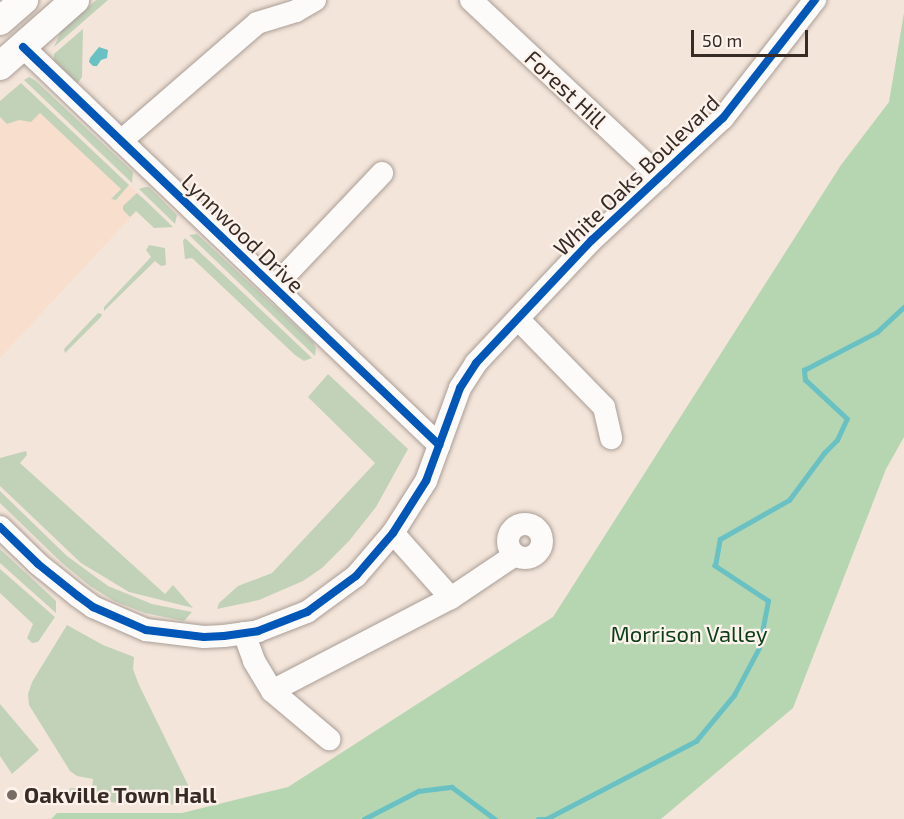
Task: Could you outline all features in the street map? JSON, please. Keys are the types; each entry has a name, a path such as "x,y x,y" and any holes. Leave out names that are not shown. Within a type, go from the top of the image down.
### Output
{"main road":[{"path":"0,21 24,0"},
{"path":"0,66 75,0"}],"street":[{"path":"122,141 257,23 296,11 315,0"},
{"name":"Forest Hill","path":"471,0 660,177"},
{"name":"White Oaks Boulevard","path":"0,527 65,587 93,607 146,630 185,635 224,636 244,633 283,623 333,596 356,576 393,533 426,481 465,380 476,363 592,240 723,118 814,0"},
{"name":"Lynnwood Drive","path":"23,47 439,445"},
{"path":"274,287 382,173"},
{"path":"518,319 604,407 611,438"},
{"path":"393,533 452,598"},
{"path":"272,691 452,598 515,555"},
{"path":"244,633 254,661 272,691 329,739"}],"shaded area":[{"path":"21,83 146,201 0,358 0,101"}],"green space":[{"path":"96,0 108,0 54,47 61,31"},
{"name":"Morrison Valley","path":"904,13 904,437 886,469 793,708 661,819 51,819 57,813 182,813 288,787 553,617 841,165 889,102"},
{"path":"83,29 82,77 74,88 54,62 54,54"},
{"path":"29,77 133,172 132,183 24,80"},
{"path":"21,83 129,185 116,200 111,199 121,189 40,113 31,122 19,120 7,124 0,117 0,101"},
{"path":"149,187 177,215 175,224 139,189"},
{"path":"137,193 173,227 154,228 136,211 130,217 123,210 123,206"},
{"path":"197,234 313,342 316,348 315,356 189,235"},
{"path":"185,238 312,358 304,361 295,355 192,258 185,259 183,241"},
{"path":"149,245 165,248 166,265 161,266 155,261 104,311 104,307 151,257 146,250"},
{"path":"98,313 102,314 101,317 65,353 64,349"},
{"path":"328,374 408,449 376,507 349,541 322,568 303,581 259,600 217,609 219,603 238,586 272,573 375,463 308,397"},
{"path":"26,451 27,455 20,463 165,594 173,585 193,608 129,592 81,563 0,486 0,458"},
{"path":"0,491 67,556 108,586 152,604 192,612 184,621 145,613 114,601 90,586 62,563 0,503"},
{"path":"0,549 56,601 56,613 0,563"},
{"path":"0,569 55,617 38,642 32,643 27,638 33,624 0,593"},
{"path":"67,625 103,645 134,657 133,669 139,685 193,795 188,805 118,803 67,797 65,792 71,788 92,789 93,779 77,776 70,771 29,705 28,694 32,682"},
{"path":"0,704 39,750 12,774 0,756"}],"water":[{"path":"99,47 108,50 107,58 101,60 97,66 93,66 89,62 90,58"}],"waterway":[{"path":"538,819 546,819 696,741 734,695 759,648 768,601 715,566 720,539 789,500 824,453 837,440 847,419 805,380 804,370 877,332 904,307"},
{"path":"364,819 418,791 452,787 495,819"}],"cycle path":[{"path":"0,527 38,564 93,607 146,630 204,637 224,636 258,631 307,612 356,576 393,533 426,481 460,388 476,363 592,240 723,118 815,0"},
{"path":"23,47 439,445"}],"place":[{"name":"Oakville Town Hall","path":"12,795"}]}
